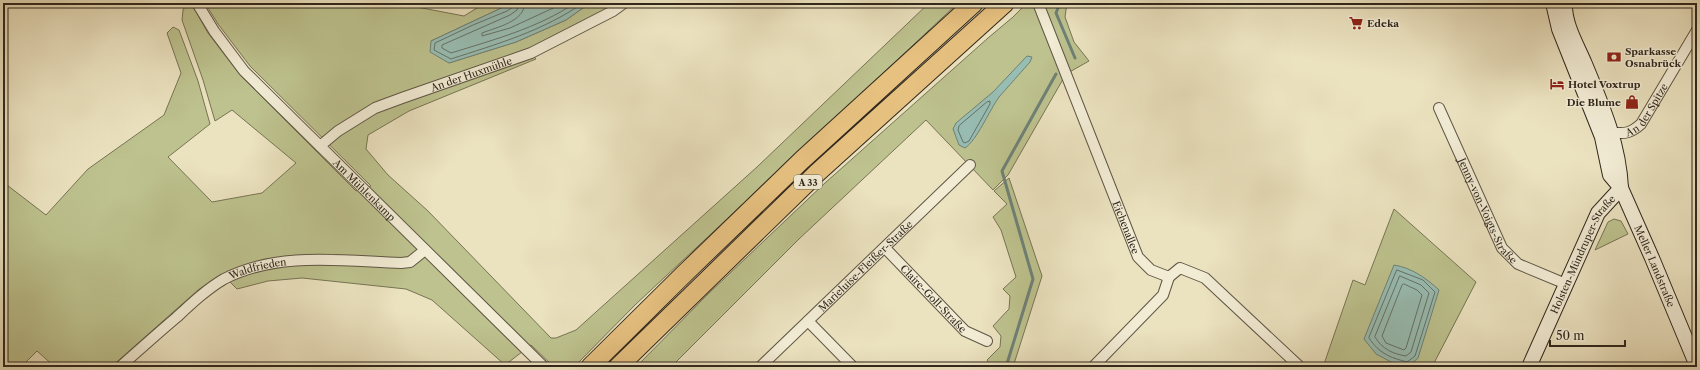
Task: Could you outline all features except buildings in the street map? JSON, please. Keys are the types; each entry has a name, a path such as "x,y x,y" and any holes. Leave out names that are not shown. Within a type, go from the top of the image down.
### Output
{"highway":[{"name":"A 33","path":"590,367 802,160 974,3"},
{"name":"A 33","path":"618,367 817,173 1005,3"}],"street":[{"name":"Am Mühlenkamp","path":"197,3 214,31 244,71 544,367"},
{"name":"An der Huxmühle","path":"320,146 338,131 375,108 531,53 613,11 624,3"},
{"name":"Eichenallee","path":"1038,3 1138,257 1151,270 1169,277"},
{"name":"Meller Landstraße","path":"1553,3 1559,29 1602,137 1610,175 1621,188 1697,366"},
{"name":"Meller Landstraße","path":"1565,3 1569,26 1612,132 1620,172 1621,188"},
{"name":"An der Spitze","path":"1612,132 1622,134 1632,132 1641,124 1696,35"},
{"name":"Jenny-von-Voigts-Straße","path":"1439,108 1502,248 1518,264 1566,284"},
{"name":"Marieluise-Fleißer-Straße","path":"760,367 970,165"},
{"name":"Holsten-Mündruper-Straße","path":"1529,367 1598,213 1621,188"},
{"name":"Claire-Goll-Straße","path":"885,248 965,331 987,341"},
{"name":"Waldfrieden","path":"120,367 202,294 224,279 246,270 268,264 292,261 327,260 401,263 410,262 425,250"},
{"path":"1093,367 1163,295 1169,277 1180,268 1205,278 1300,367"},
{"path":"808,321 853,367"}],"green space":[{"path":"187,3 191,3 208,33 240,75 356,191 371,186 250,66 218,24 205,3 396,3 464,16 485,3 512,3 431,41 449,63 516,42 566,20 590,3 624,3 532,54 536,59 409,111 368,135 366,149 388,175 428,211 551,338 556,338 576,330 757,167 929,3 958,3 635,305 574,367 554,367 531,345 505,365 432,300 406,289 302,278 268,281 237,289 224,273 198,290 111,367 55,367 37,351 21,367 3,367 3,182 46,215 88,169 164,115 181,73 167,33 173,27 179,30 198,81 210,124 168,157 212,202 262,193 296,163 232,110 215,121 203,80 182,20 183,10"},
{"path":"1027,3 1067,3 1065,17 1074,42 1089,61 1066,74 1008,175 993,190 926,120 799,239 671,367 636,367 707,295 825,183"},
{"path":"1009,178 1042,276 1013,367 992,367 987,360 1000,347 1001,336 993,326 1009,309 1010,296 1003,289 1016,277 1001,230 993,217 1007,204 994,191"},
{"path":"1394,209 1476,282 1432,367 1323,367 1353,280 1365,285"},
{"path":"1614,219 1621,221 1628,234 1595,250 1608,222"}],"water":[{"path":"512,3 590,3 566,20 516,42 449,63 430,52 431,41"},
{"path":"1027,56 1032,57 1030,62 999,97 974,139 965,148 959,145 953,129 956,123 993,92"},
{"path":"1394,265 1407,268 1418,274 1439,290 1418,358 1409,366 1393,363 1376,354 1364,339"}],"waterway":[{"path":"1060,3 1056,13 1075,58"},
{"path":"1006,367 1033,279 1002,171 1056,74"}],"place":[{"name":"Edeka","path":"1356,23"},
{"name":"Sparkasse Osnabrück","path":"1614,57"},
{"name":"Hotel Voxtrup","path":"1557,84"},
{"name":"Die Blume","path":"1632,102"}]}
